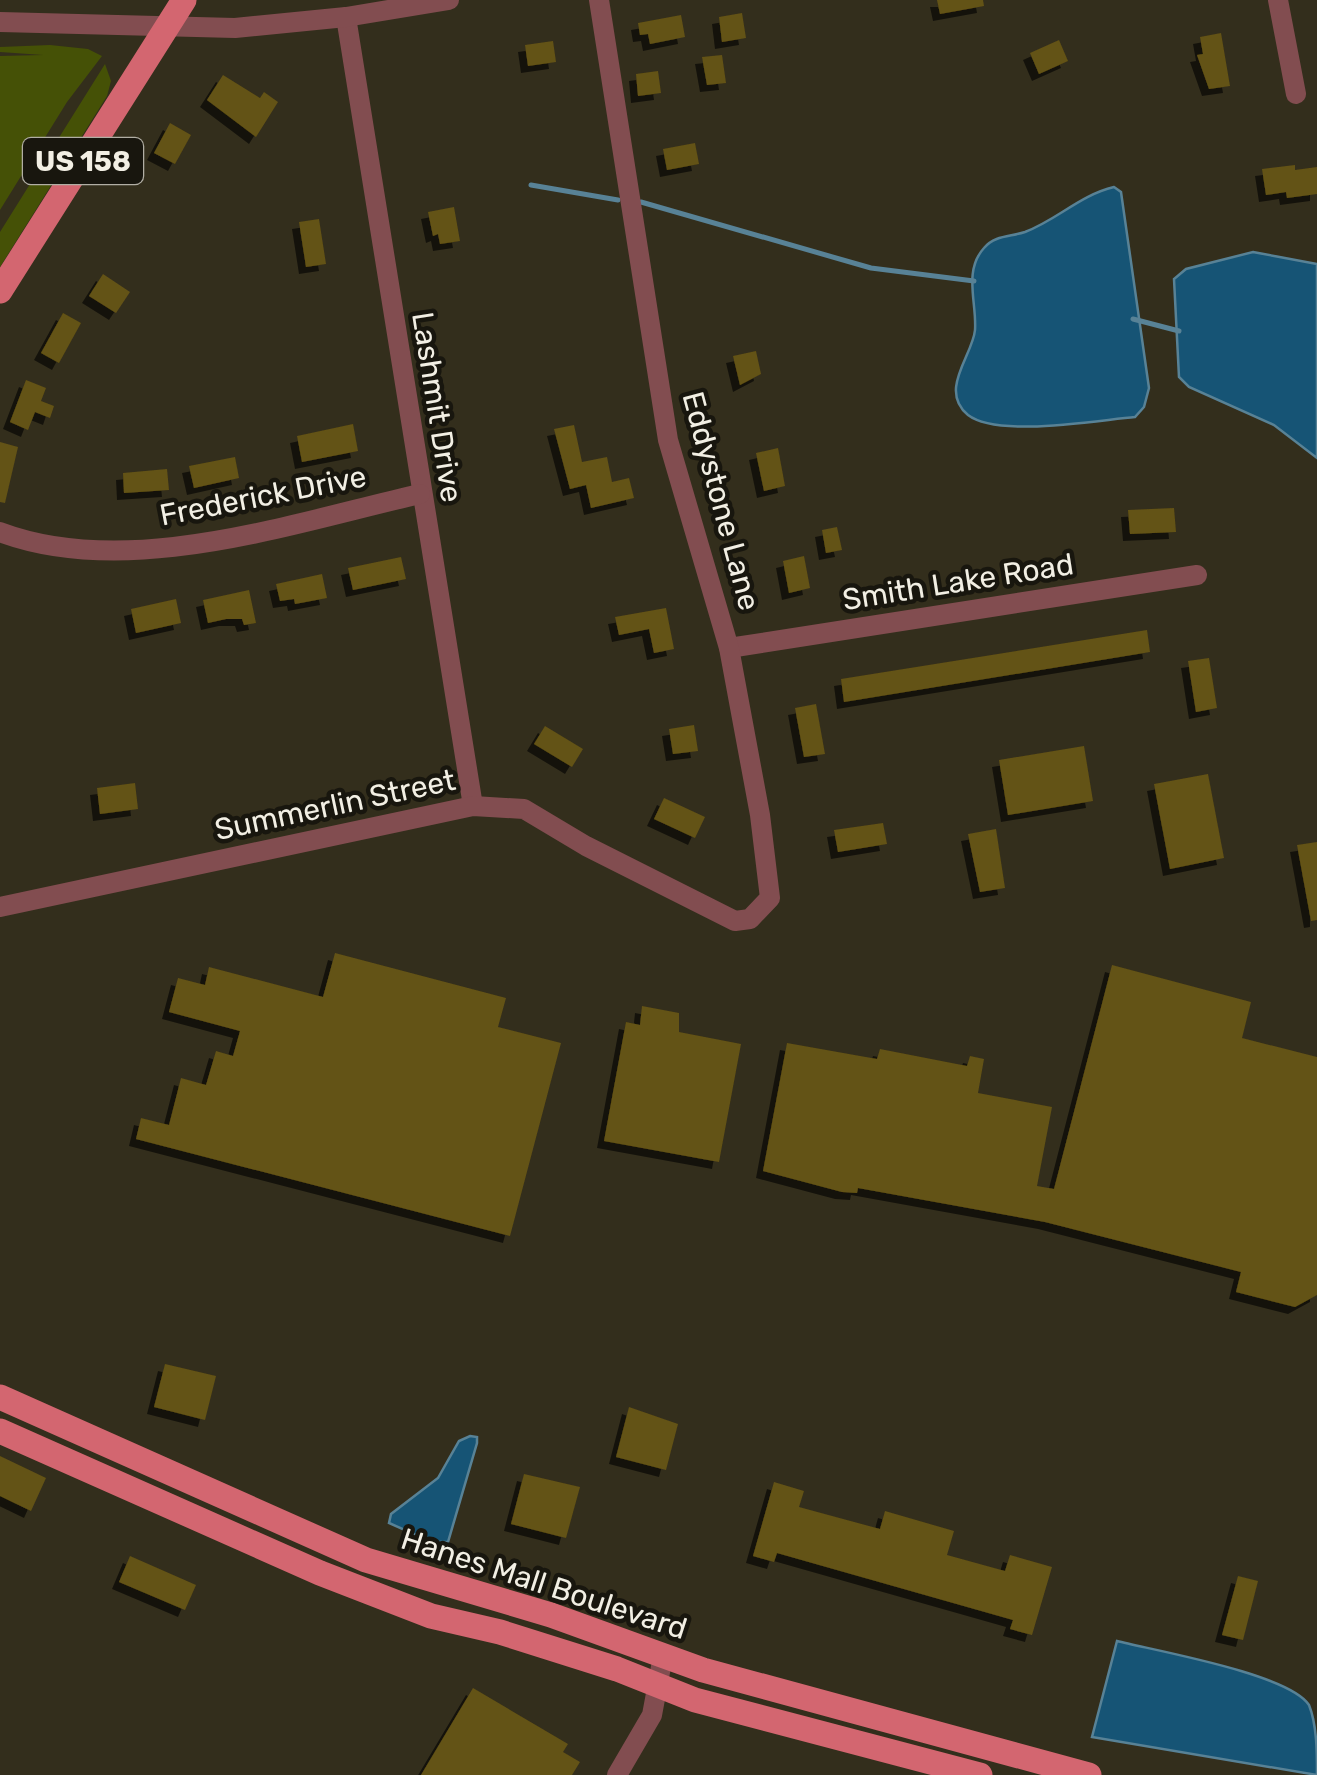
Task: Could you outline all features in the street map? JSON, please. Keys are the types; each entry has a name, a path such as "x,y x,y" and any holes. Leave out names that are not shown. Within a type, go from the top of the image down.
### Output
{"main road":[{"name":"US 158","path":"0,291 184,0"},
{"name":"Hanes Mall Boulevard","path":"0,1396 366,1560 551,1615 663,1656 1090,1775"},
{"name":"Hanes Mall Boulevard","path":"0,1431 320,1573 432,1616 500,1632 658,1686 980,1775"}],"street":[{"path":"0,22 164,29 346,17 449,0"},
{"name":"Eddystone Lane","path":"599,0 668,440 729,648 760,815 770,898"},
{"path":"1278,0 1296,94"},
{"name":"Lashmit Drive","path":"346,17 472,806"},
{"name":"Frederick Drive","path":"0,532 21,540 90,550 164,549 420,494"},
{"name":"Smith Lake Road","path":"729,648 1197,574"},
{"name":"Summerlin Street","path":"0,907 472,806 524,809 586,846 735,921 750,919 770,898"},
{"path":"616,1775 652,1716 663,1656"}],"green space":[{"path":"50,45 88,49 102,56 67,102 0,210 0,56 43,55 0,52 0,47"},
{"path":"105,64 111,81 107,96 0,267 0,232"}],"water":[{"path":"1114,187 1121,192 1149,388 1144,407 1135,417 1049,426 1002,425 968,415 956,395 959,372 975,330 972,277 978,257 993,241 1037,227 1090,196"},
{"path":"1253,252 1317,264 1317,458 1274,425 1189,387 1179,377 1174,279 1186,269"},
{"path":"477,1437 477,1443 448,1542 432,1542 389,1523 391,1514 438,1478 459,1441"},
{"path":"1117,1641 1250,1674 1297,1694 1312,1713 1317,1775 1092,1737"}],"building":[{"path":"937,0 983,0 984,6 940,14"},
{"path":"742,13 746,38 722,42 719,17"},
{"path":"681,15 685,37 650,44 648,34 640,35 638,23"},
{"path":"1221,33 1230,86 1209,89 1197,55 1203,54 1200,37"},
{"path":"1059,40 1068,61 1039,74 1030,53"},
{"path":"553,41 556,62 528,66 525,45"},
{"path":"722,55 726,83 707,85 702,57"},
{"path":"658,71 661,93 638,96 636,74"},
{"path":"223,75 260,98 264,92 278,102 256,137 207,100"},
{"path":"170,123 191,135 175,164 154,153"},
{"path":"695,143 699,164 667,170 663,149"},
{"path":"1295,165 1295,170 1317,167 1317,194 1287,198 1286,192 1266,195 1262,169"},
{"path":"454,207 460,241 440,244 438,234 433,236 428,212"},
{"path":"319,219 326,264 306,267 299,222"},
{"path":"103,274 130,292 116,313 89,296"},
{"path":"63,313 81,323 59,363 41,353"},
{"path":"756,351 761,374 740,385 733,356"},
{"path":"26,380 46,388 41,401 54,406 50,418 35,412 28,430 10,422"},
{"path":"353,424 358,451 302,462 297,436"},
{"path":"574,425 582,462 607,457 612,482 629,478 634,498 591,508 586,485 570,489 554,429"},
{"path":"0,442 18,447 5,503 0,502"},
{"path":"778,448 785,486 764,491 756,453"},
{"path":"235,457 239,478 194,488 189,466"},
{"path":"167,469 169,490 124,493 123,473"},
{"path":"1174,508 1176,532 1130,534 1128,510"},
{"path":"837,527 842,550 826,553 822,530"},
{"path":"804,556 810,588 789,593 783,561"},
{"path":"401,557 406,579 353,590 348,568"},
{"path":"322,574 327,598 295,604 294,599 280,601 276,584"},
{"path":"249,590 256,623 244,625 242,619 226,619 208,623 203,600"},
{"path":"176,599 181,623 136,633 131,609"},
{"path":"666,608 674,649 654,653 649,629 619,635 615,617"},
{"path":"1147,630 1150,652 844,702 841,679"},
{"path":"1209,658 1217,708 1196,712 1188,661"},
{"path":"816,704 825,754 804,757 795,708"},
{"path":"694,725 698,751 673,754 669,729"},
{"path":"545,726 583,749 572,767 534,744"},
{"path":"1084,746 1093,801 1008,815 999,760"},
{"path":"1208,774 1224,858 1170,869 1154,784"},
{"path":"135,783 138,809 100,814 97,788"},
{"path":"664,798 705,817 695,838 654,819"},
{"path":"883,823 887,844 838,852 834,830"},
{"path":"996,829 1005,888 980,892 968,834"},
{"path":"1317,842 1317,920 1311,921 1297,845"},
{"path":"335,953 506,998 498,1027 561,1043 510,1236 136,1139 141,1118 169,1125 181,1078 206,1085 216,1051 233,1056 240,1031 169,1012 178,978 205,985 209,967 323,997"},
{"path":"1112,965 1251,1002 1242,1038 1317,1057 1317,1295 1295,1307 1236,1292 1241,1272 1045,1222 858,1188 857,1193 842,1192 763,1171 787,1043 877,1059 880,1049 967,1066 970,1056 984,1059 978,1093 1052,1107 1037,1186 1054,1189"},
{"path":"642,1006 679,1013 679,1032 741,1044 719,1162 604,1141 626,1022 640,1025"},
{"path":"165,1364 216,1376 205,1420 154,1407"},
{"path":"629,1407 678,1424 666,1470 616,1457"},
{"path":"0,1456 46,1478 31,1511 0,1496"},
{"path":"524,1474 580,1487 566,1538 511,1524"},
{"path":"774,1482 804,1491 799,1507 880,1529 885,1511 954,1531 947,1555 1005,1571 1010,1555 1052,1567 1032,1635 1010,1629 1013,1620 777,1553 774,1562 753,1556"},
{"path":"130,1556 196,1585 185,1610 119,1582"},
{"path":"1238,1576 1258,1581 1243,1640 1222,1635"},
{"path":"473,1688 568,1744 563,1752 580,1762 572,1775 421,1775"}],"waterway":[{"path":"531,185 618,200"},
{"path":"641,202 871,268 974,281"},
{"path":"1133,319 1179,331"}]}
